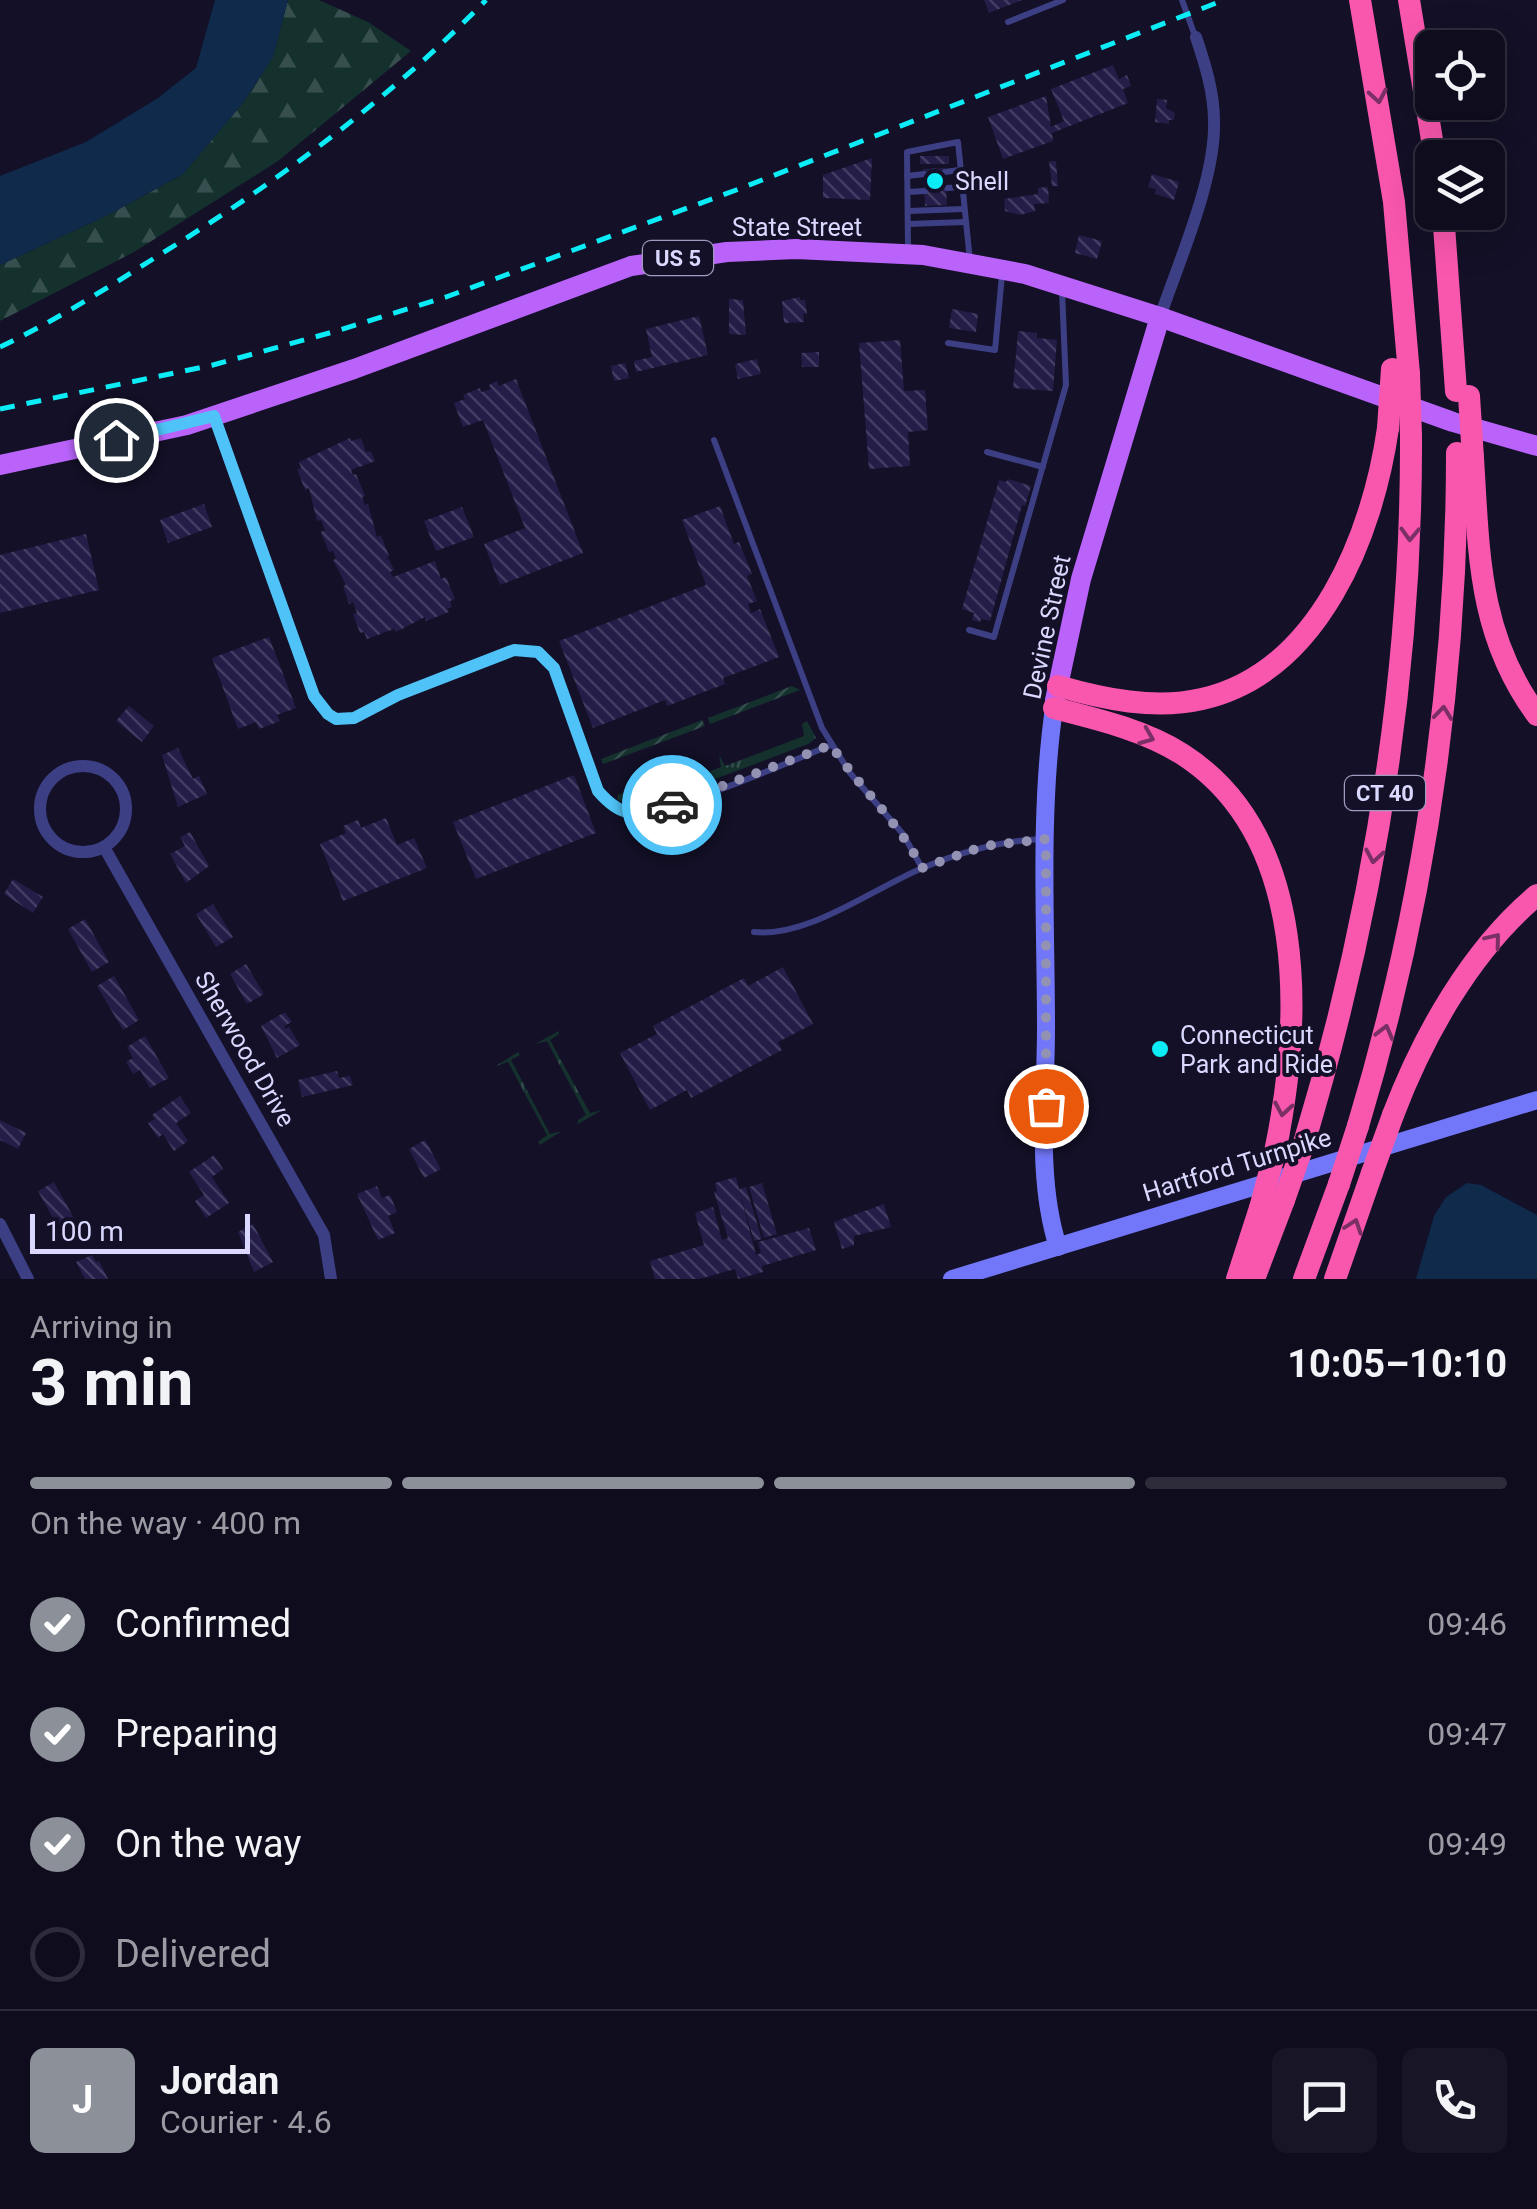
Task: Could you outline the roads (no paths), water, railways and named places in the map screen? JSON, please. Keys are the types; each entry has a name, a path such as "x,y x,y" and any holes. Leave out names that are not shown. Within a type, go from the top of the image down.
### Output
{"highway":[{"path":"1056,697 1176,703 1214,696 1264,670 1313,622 1348,564 1369,516 1401,372 1393,319 1403,287 1386,144 1360,0"},
{"path":"1409,0 1432,140"},
{"name":"CT 40","path":"1304,1279 1358,1126 1404,955 1433,796 1465,456 1444,230"},
{"name":"CT 40","path":"1254,1279 1304,1142 1356,946 1383,802 1407,596 1411,436 1401,372"},
{"path":"1465,456 1490,620 1510,672 1537,715"},
{"path":"1056,697 1182,754 1224,790 1255,833 1276,892 1292,986 1289,1067 1274,1152 1237,1279"},
{"path":"1336,1279 1393,1115 1423,1048 1463,981 1500,932 1537,896"}],"main road":[{"name":"State Street","path":"0,465 214,416 354,369 631,266 760,250 908,254 1002,269 1160,317 1436,416 1537,446"},
{"name":"Devine Street","path":"1058,1247 1047,1202 1046,839 1056,697 1081,578 1160,317"},
{"name":"Hartford Turnpike","path":"952,1279 1537,1100"}],"street":[{"name":"Devine Street","path":"1160,317 1200,196 1213,142 1214,107 1196,37"},
{"path":"83,766 106,772 124,795 124,825 104,848 91,852 64,848 45,830 40,803 44,790 62,771 83,766"},
{"name":"Sherwood Drive","path":"104,848 324,1235 331,1279"},
{"path":"0,1224 28,1279"}],"lane":[{"path":"1008,22 1064,0"},
{"path":"1182,0 1196,37"},
{"path":"908,254 907,152 958,142 970,262"},
{"path":"945,172 959,170"},
{"path":"907,176 924,174"},
{"path":"946,188 961,187"},
{"path":"908,192 925,191"},
{"path":"908,211 964,209"},
{"path":"908,224 966,222"},
{"path":"948,343 995,350 1002,269"},
{"path":"970,630 994,637 1066,385 1062,285"},
{"path":"214,416 314,696 322,709 336,719 354,718 398,695 514,650 538,652 554,668 598,791 609,804 634,815 678,804 831,745"},
{"path":"714,440 831,745 903,834 922,868"},
{"path":"987,452 1042,467"},
{"path":"754,932 771,934 802,924 922,868 984,846 1046,839"}],"water":[{"path":"215,0 288,0 273,57 242,104 183,174 110,214 0,265 0,176 86,142 158,98 196,68"},
{"path":"1467,1183 1481,1185 1537,1215 1537,1279 1416,1279 1434,1216 1446,1197"}],"railway":[{"path":"0,347 116,282 285,171 410,73 486,0"},
{"path":"0,409 213,365 446,297 739,189 1224,0"}],"place":[{"name":"Shell","path":"935,181"},
{"name":"Connecticut Park and Ride","path":"1160,1049"}]}
